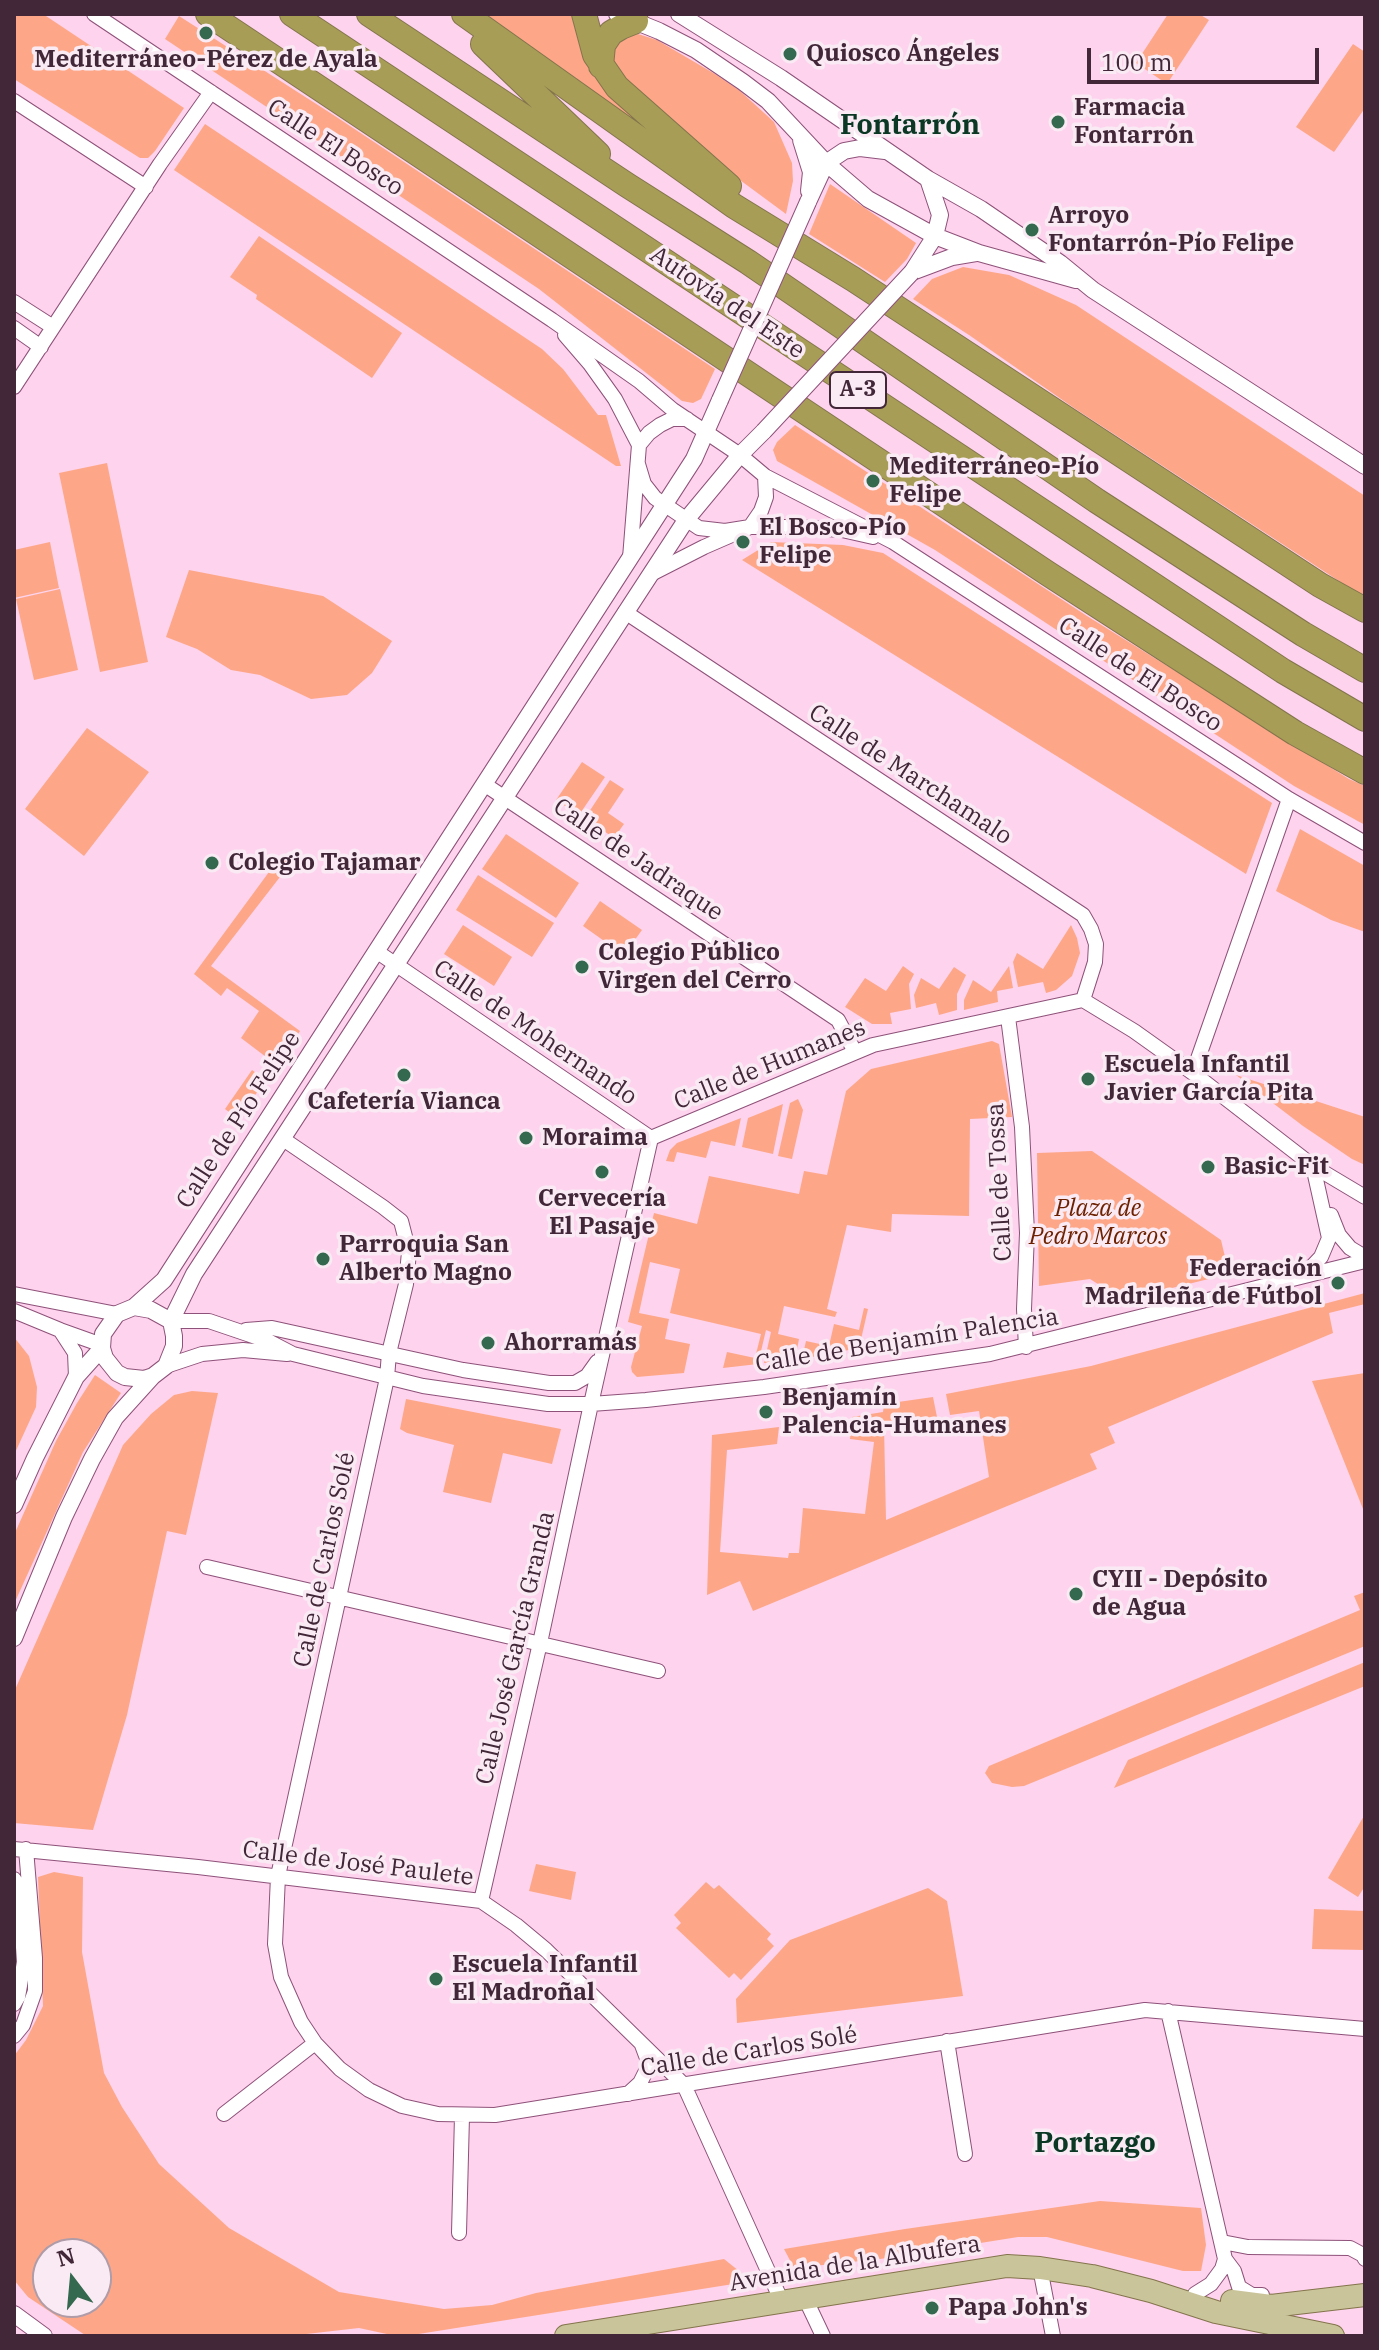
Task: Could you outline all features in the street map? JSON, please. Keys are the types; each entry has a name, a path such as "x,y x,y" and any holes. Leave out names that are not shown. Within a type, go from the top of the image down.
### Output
{"highway":[{"path":"208,14 1047,573 1295,733 1365,772"},
{"name":"Autovía del Este","path":"292,14 1283,671 1365,719"},
{"name":"Autovía del Este","path":"369,14 748,262 1097,501 1290,626 1365,670"},
{"path":"448,14 518,75 627,185"},
{"path":"464,14 734,206 853,279 1320,585 1365,610"},
{"path":"584,14 595,55 617,87 752,205 853,279"},
{"path":"601,66 603,45 626,18"}],"main road":[{"name":"Avenida de la Albufera","path":"573,2335 1007,2266 1092,2276 1216,2312 1333,2336"},
{"name":"Avenida de la Albufera","path":"1151,2291 1195,2294 1271,2306 1365,2295"}],"street":[{"name":"Calle El Bosco","path":"94,14 552,320 688,419"},
{"path":"679,14 781,78 928,179 981,209 1060,263 1081,282 1365,466"},
{"path":"626,18 696,50 743,82 768,101 826,163 868,199 935,236 979,253 1081,282"},
{"path":"14,387 211,92"},
{"path":"14,120 18,104 146,187"},
{"path":"797,131 811,172 808,202"},
{"path":"826,163 844,151 860,148 887,151"},
{"name":"Calle de Pío Felipe","path":"134,1307 164,1280 694,459 826,163"},
{"path":"912,272 935,236 940,215 928,179"},
{"path":"912,272 952,257 979,253"},
{"name":"Calle de Pío Felipe","path":"171,1321 194,1274 504,797 632,617 651,574 686,520 740,455 912,272"},
{"path":"14,302 53,327"},
{"name":"Calle El Bosco","path":"552,320 615,399 639,445"},
{"path":"14,328 41,347"},
{"path":"638,464 644,484 655,498 699,528 725,531 750,527 766,497 765,476 688,419 672,419 660,425 639,445"},
{"name":"Calle de Pío Felipe","path":"630,558 639,445"},
{"name":"Calle de El Bosco","path":"765,476 893,542 1289,799 1365,843"},
{"name":"Calle de Pío Felipe","path":"651,574 750,527"},
{"name":"Calle de El Bosco","path":"750,527 842,530 893,542"},
{"name":"Calle de Marchamalo","path":"632,617 1083,915 1096,944 1095,962 1083,1000"},
{"path":"484,784 504,797"},
{"name":"Calle de Jadraque","path":"504,797 838,1020 855,1052"},
{"path":"1193,1073 1289,799"},
{"path":"376,951 395,965"},
{"name":"Calle de Mohernando","path":"395,965 651,1138"},
{"path":"1083,1000 1193,1073 1313,1166 1365,1197"},
{"name":"Calle de Humanes","path":"651,1138 873,1045 1083,1000"},
{"name":"Calle de Tossa","path":"1008,1017 1025,1169 1026,1347"},
{"path":"591,1404 651,1138"},
{"name":"Calle de Carlos Solé","path":"283,1139 401,1221 409,1252 406,1284 389,1353 387,1378 278,1876 275,1944 281,1977 295,2010 315,2043 340,2069 369,2090 402,2106 438,2114 495,2115 1145,2010 1365,2029"},
{"path":"1313,1166 1339,1235 1365,1259"},
{"path":"1302,1277 1321,1257 1329,1238 1313,1166"},
{"name":"Calle de Benjamín Palencia","path":"171,1321 209,1321 268,1341 293,1354 387,1378 499,1398 548,1404 591,1404 764,1387 990,1354 1365,1259"},
{"path":"14,1294 117,1314"},
{"path":"14,1638 20,1615 92,1459 115,1418 160,1371 174,1346 171,1321 151,1310 134,1307 117,1314 103,1334 105,1358 117,1373 135,1379 160,1371"},
{"path":"14,1311 102,1347"},
{"name":"Calle de Benjamín Palencia","path":"237,1330 272,1328 499,1377 575,1383"},
{"path":"60,1330 75,1353 76,1377"},
{"path":"14,1505 76,1377 102,1347"},
{"name":"Calle de Benjamín Palencia","path":"160,1371 202,1354 243,1350 293,1354"},
{"path":"591,1404 585,1390 575,1383 587,1376 602,1356"},
{"name":"Calle José García Granda","path":"481,1901 591,1404"},
{"path":"207,1567 658,1671"},
{"path":"14,2036 23,2025 35,1991 35,1958 20,1849"},
{"name":"Calle de José Paulete","path":"20,1849 481,1901 546,1950 684,2085 782,2302"},
{"path":"14,1879 19,1887 24,1962 14,2004"},
{"path":"1168,2011 1225,2259 1211,2284 1195,2294"},
{"path":"947,2041 965,2154"},
{"path":"224,2114 315,2043"},
{"path":"628,2094 640,2083 647,2069 648,2061 642,2044"},
{"path":"459,2233 462,2116"},
{"path":"1222,2242 1248,2247 1350,2248 1365,2259"},
{"path":"1225,2259 1234,2271 1239,2287 1252,2295 1282,2296 1309,2302"},
{"path":"1040,2268 1053,2336"},
{"path":"805,2298 823,2336"},
{"path":"14,2314 44,2336"}],"green space":[{"path":"14,14 43,14 184,108 148,158 140,158 14,79"},
{"path":"469,14 571,14 588,63 654,132"},
{"path":"1168,14 1199,14 1209,20 1167,84 1136,63"},
{"path":"179,16 715,369 701,399 693,403 682,401 539,289 165,39"},
{"path":"635,33 657,40 715,74 739,90 774,122 792,163 793,181 786,214 725,169 615,78 610,45"},
{"path":"1353,44 1365,52 1365,108 1334,152 1296,127"},
{"path":"205,124 542,349 563,369 598,415 606,415 621,466 616,466 174,170"},
{"path":"830,184 916,243 907,259 885,282 809,234"},
{"path":"259,236 402,333 372,378 256,299 257,295 230,277"},
{"path":"963,267 1009,275 1076,305 1365,496 1365,598 913,299 932,279"},
{"path":"795,425 1087,616 1365,786 1365,825 1294,786 935,550 777,461 773,450 777,442"},
{"path":"107,463 148,662 100,672 59,473"},
{"path":"50,542 59,588 14,598 14,550"},
{"path":"771,542 843,545 883,553 1272,803 1246,874 742,560"},
{"path":"189,570 323,596 392,641 372,673 347,695 311,699 260,675 231,670 197,649 166,637"},
{"path":"60,589 78,670 34,680 16,599"},
{"path":"87,728 149,772 84,856 25,809"},
{"path":"582,762 605,777 579,815 556,800"},
{"path":"610,780 624,789 608,813 624,824 614,838 585,818"},
{"path":"1300,829 1365,866 1365,932 1331,920 1276,891"},
{"path":"506,834 579,883 556,918 482,869"},
{"path":"280,857 290,864 211,966 300,1031 278,1066 241,1038 259,1011 227,988 221,996 194,974"},
{"path":"478,875 554,923 532,957 456,910"},
{"path":"600,901 642,930 624,955 583,926"},
{"path":"463,925 512,957 494,986 444,954"},
{"path":"1071,925 1080,953 1072,976 1056,990 1046,993 1043,982 1018,987 1013,962 1017,953 1043,969"},
{"path":"903,966 914,974 909,984 911,1009 890,1013 892,1024 872,1024 845,1007 865,978 886,991"},
{"path":"1009,966 1013,988 997,991 998,1002 964,1010 964,1000 973,980 991,992"},
{"path":"954,967 966,975 957,994 957,1010 939,1015 936,1003 916,1008 914,995 921,978 939,989"},
{"path":"992,1041 999,1044 1012,1117 970,1119 969,1216 892,1214 891,1232 847,1225 827,1309 837,1312 835,1317 784,1306 778,1334 799,1339 795,1360 764,1363 771,1332 766,1330 758,1364 723,1368 727,1352 755,1358 761,1334 670,1313 680,1269 650,1262 639,1313 669,1319 665,1339 690,1344 684,1373 637,1377 632,1372 642,1326 628,1322 654,1213 697,1224 709,1176 799,1194 804,1171 827,1175 846,1091 871,1069"},
{"path":"252,1070 266,1080 238,1119 225,1109"},
{"path":"1236,1075 1365,1117 1365,1165 1303,1126"},
{"path":"798,1099 803,1110 792,1159 778,1156 790,1103"},
{"path":"783,1104 773,1154 742,1147 748,1118"},
{"path":"741,1118 735,1146 711,1141 706,1158 677,1152 674,1162 666,1161 677,1143"},
{"name":"Plaza de Pedro Marcos","path":"1092,1151 1221,1240 1229,1274 1123,1300 1090,1279 1039,1286 1037,1153"},
{"path":"1365,1293 1365,1304 1329,1313 1333,1333 1108,1427 1115,1443 1090,1454 1097,1469 753,1611 740,1581 707,1595 712,1435 779,1427 777,1444 727,1450 720,1552 788,1558 789,1553 799,1553 803,1508 865,1514 874,1442 850,1439 852,1417 883,1412 884,1404 933,1397 937,1417 884,1426 886,1520 989,1477 979,1411 950,1415 946,1394 1091,1366"},
{"path":"864,1308 868,1309 859,1348 802,1359 806,1341 829,1346 834,1324 859,1330"},
{"path":"14,1337 29,1356 37,1387 36,1407 14,1455"},
{"path":"1365,1373 1365,1514 1312,1381"},
{"path":"95,1375 121,1393 83,1452 14,1604 14,1535 56,1441"},
{"path":"192,1391 218,1393 186,1535 167,1531 127,1715 93,1830 14,1823 14,1692 123,1445 151,1414 174,1395"},
{"path":"406,1399 561,1429 552,1464 503,1453 491,1503 443,1492 454,1445 400,1429"},
{"path":"1365,1592 1365,1646 1024,1786 992,1783 985,1773 989,1766 1360,1610 1354,1596"},
{"path":"1365,1662 1365,1686 1114,1788 1128,1760"},
{"path":"1365,1814 1365,1886 1358,1897 1328,1878"},
{"path":"536,1864 576,1872 571,1900 529,1891"},
{"path":"54,1872 83,1877 82,1952 104,2073 122,2107 159,2164 229,2228 339,2292 444,2309 492,2305 536,2293 724,2259 744,2275 746,2282 406,2336 359,2328 289,2336 85,2335 60,2318 112,2318 112,2238 32,2238 32,2300 14,2280 14,2056 43,2006 38,1877"},
{"path":"706,1882 714,1889 719,1885 771,1934 767,1939 774,1946 741,1980 734,1973 729,1978 676,1928 681,1923 674,1915"},
{"path":"928,1888 947,1901 963,1996 737,2023 736,1999 790,1940"},
{"path":"1314,1909 1365,1911 1365,1950 1312,1949"},
{"path":"1100,2201 1201,2208 1206,2245 1201,2271 1183,2271 1047,2237 1018,2237 880,2259 794,2268 784,2249 905,2229"}],"place":[{"name":"Mediterráneo-Pérez de Ayala","path":"206,33"},
{"name":"Quiosco Ángeles","path":"790,54"},
{"name":"Farmacia Fontarrón","path":"1058,122"},
{"name":"Arroyo Fontarrón-Pío Felipe","path":"1032,230"},
{"name":"Mediterráneo-Pío Felipe","path":"873,481"},
{"name":"El Bosco-Pío Felipe","path":"743,542"},
{"name":"Colegio Tajamar","path":"212,863"},
{"name":"Colegio Público Virgen del Cerro","path":"582,967"},
{"name":"Cafetería Vianca","path":"404,1075"},
{"name":"Escuela Infantil Javier García Pita","path":"1088,1079"},
{"name":"Moraima","path":"526,1138"},
{"name":"Basic-Fit","path":"1208,1167"},
{"name":"Cervecería El Pasaje","path":"602,1172"},
{"name":"Parroquia San Alberto Magno","path":"323,1259"},
{"name":"Federación Madrileña de Fútbol","path":"1338,1283"},
{"name":"Ahorramás","path":"488,1343"},
{"name":"Benjamín Palencia-Humanes","path":"766,1412"},
{"name":"CYII - Depósito de Agua","path":"1076,1594"},
{"name":"Escuela Infantil El Madroñal","path":"436,1979"},
{"name":"Papa John's","path":"932,2308"}],"district":[{"name":"Fontarrón","path":"910,126"},
{"name":"Portazgo","path":"1095,2144"}]}
